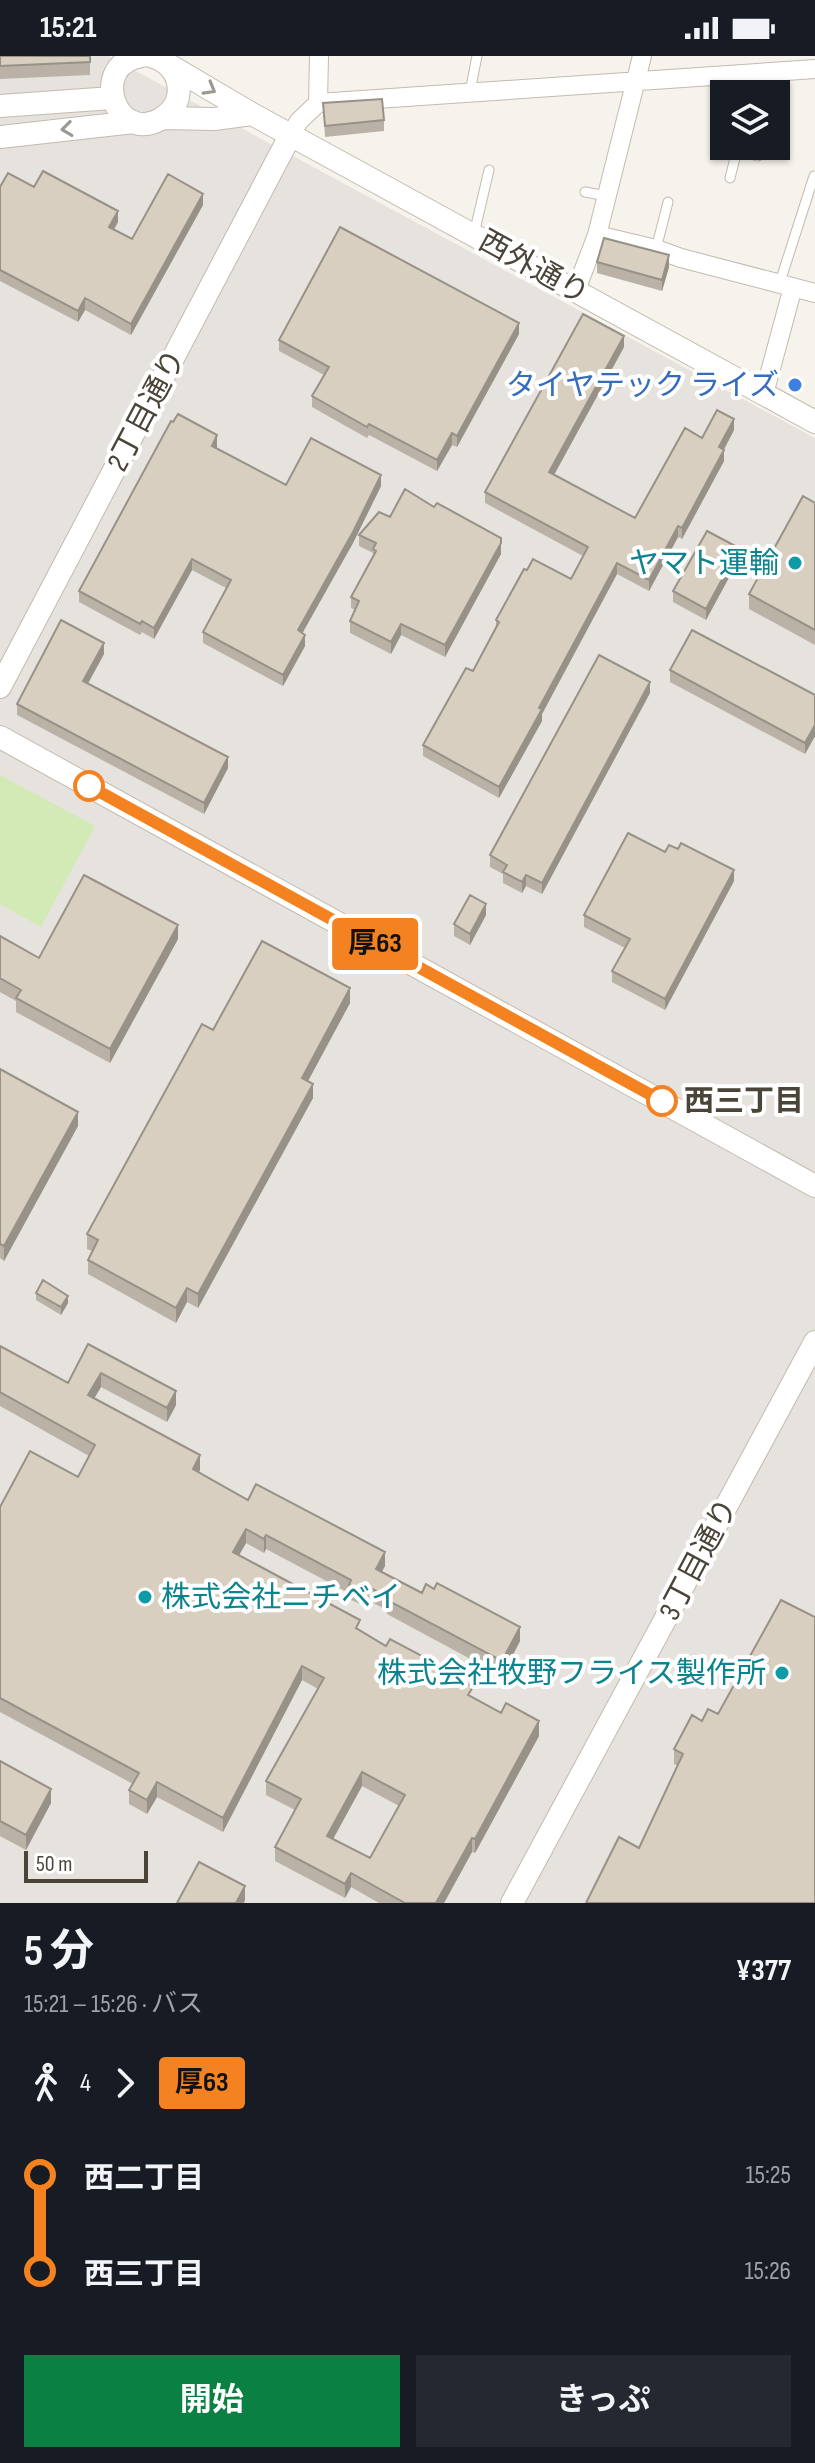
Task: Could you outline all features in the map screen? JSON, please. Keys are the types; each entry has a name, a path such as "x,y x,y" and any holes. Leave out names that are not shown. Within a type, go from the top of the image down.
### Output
{"street":[{"path":"134,122 124,116 112,98 112,82 122,62 142,56"},
{"path":"318,103 319,56"},
{"path":"576,290 597,235 642,56"},
{"path":"0,137 154,122 163,118 170,112 179,93 175,73 159,60"},
{"name":"西外通り","path":"159,60 815,422"},
{"path":"291,134 299,121 318,103 815,69"},
{"path":"0,106 112,98"},
{"path":"163,118 214,119 252,114"},
{"name":"2丁目通り","path":"0,687 291,134"},
{"path":"597,235 815,293"},
{"path":"764,394 787,285"},
{"path":"0,737 815,1186"},
{"name":"3丁目通り","path":"512,1903 815,1342"}],"lane":[{"path":"470,93 477,56"},
{"path":"755,74 755,80"},
{"path":"730,178 734,160"},
{"path":"474,234 489,170"},
{"path":"787,285 814,176"},
{"path":"585,192 607,196"},
{"path":"793,201 805,204"},
{"path":"656,249 668,202"}],"shaded area":[{"path":"0,56 108,56 815,438 815,1903 0,1903"}],"green space":[{"path":"0,775 95,826 41,927 0,904"}],"building":[{"path":"0,56 90,56 90,62 0,66"},
{"path":"382,99 384,120 325,126 323,103"},
{"path":"43,171 118,211 109,227 132,239 168,174 203,194 131,324 85,298 78,311 0,270 0,187 8,173 34,187"},
{"path":"340,227 519,323 457,436 452,433 437,460 369,424 367,427 312,396 329,367 279,340"},
{"path":"604,238 669,255 662,280 597,262"},
{"path":"583,314 624,336 549,472 635,518 685,428 702,438 717,410 734,419 719,447 724,450 682,528 678,526 649,580 617,563 499,787 423,745 466,668 473,671 524,569 527,570 533,559 571,579 588,547 485,492"},
{"path":"178,414 217,435 212,446 286,485 311,438 381,475 298,630 305,635 283,675 203,632 231,580 192,559 154,628 142,621 140,624 79,591 171,421"},
{"path":"405,489 434,507 437,503 501,538 445,645 401,624 391,642 350,621 359,601 351,597 376,551 373,549 376,543 359,535 379,512 390,517"},
{"name":"ヤマト運輸","path":"803,496 815,503 815,630 749,594"},
{"path":"707,531 739,548 706,609 673,591"},
{"path":"61,620 104,643 83,681 228,757 204,803 17,704"},
{"path":"692,630 815,695 815,725 805,743 670,670"},
{"path":"599,655 650,682 542,883 526,875 522,882 503,872 507,865 490,855"},
{"path":"628,833 665,852 669,845 678,849 681,843 734,870 665,999 612,971 630,939 584,915"},
{"path":"84,875 178,925 110,1049 16,998 21,990 0,978 0,936 39,958"},
{"path":"470,895 486,904 470,934 454,924"},
{"path":"262,941 350,988 302,1078 313,1084 198,1294 187,1288 176,1308 88,1260 98,1240 87,1234 202,1024 213,1030"},
{"path":"0,1069 78,1112 4,1246 0,1244"},
{"path":"43,1280 68,1296 61,1307 36,1293"},
{"name":"株式会社ニチベイ","path":"88,1344 176,1391 167,1408 101,1373 88,1395 200,1455 193,1469 248,1500 256,1484 385,1552 376,1569 422,1593 426,1584 434,1589 437,1583 520,1627 502,1661 363,1584 360,1590 349,1585 351,1580 266,1535 264,1539 246,1529 233,1552 360,1620 356,1628 386,1646 390,1639 424,1657 422,1660 473,1687 468,1695 501,1713 506,1703 539,1721 475,1839 472,1838 436,1903 405,1903 351,1873 345,1884 275,1847 301,1799 266,1781 324,1678 302,1666 223,1818 157,1782 147,1800 129,1790 139,1773 0,1698 0,1507 30,1451 78,1477 95,1445 0,1392 0,1346 68,1383","holes":["362,1772 405,1795 370,1858 327,1836"]},
{"path":"781,1600 815,1617 815,1903 586,1903 619,1837 639,1848 683,1754 674,1749 692,1715 702,1721 708,1709 718,1714"},
{"path":"0,1761 51,1789 26,1835 0,1821"},
{"path":"199,1862 245,1886 236,1903 177,1903"}],"bus line":[{"name":"厚63","path":"89,786 662,1101"}],"place":[{"name":"タイヤテック ライズ","path":"795,385"},
{"name":"ヤマト運輸","path":"795,563"},
{"name":"西三丁目","path":"662,1101"},
{"name":"株式会社ニチベイ","path":"145,1597"},
{"name":"株式会社牧野フライス製作所","path":"782,1673"}]}
